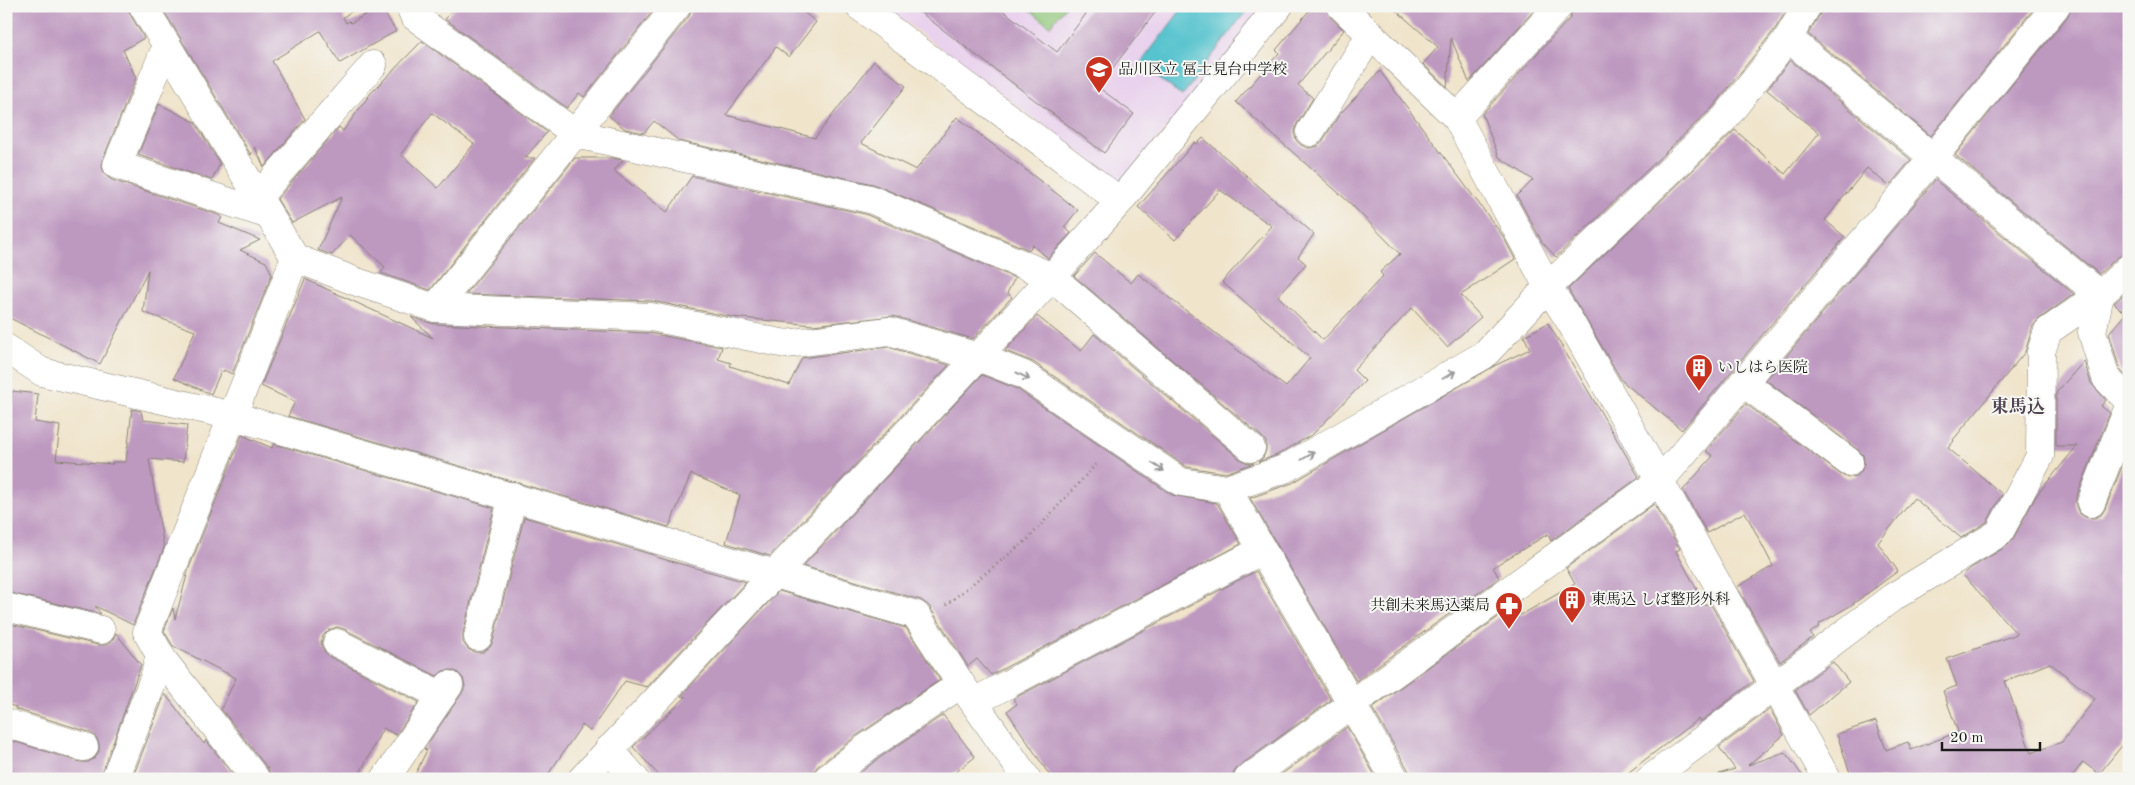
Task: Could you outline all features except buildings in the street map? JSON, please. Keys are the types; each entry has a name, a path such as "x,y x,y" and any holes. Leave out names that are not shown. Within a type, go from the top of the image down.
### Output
{"street":[{"path":"144,6 295,258 357,282 436,308 651,317 786,344 889,331 978,357 1024,375 1181,482 1227,489 1284,469 1484,355 1548,287 1725,118 1788,38 1807,6"},
{"path":"436,308 677,6"},
{"path":"858,6 1120,200"},
{"path":"582,779 1052,277 1120,200 1279,6"},
{"path":"1341,6 1457,118 1548,287 1571,323 1773,686 1827,779"},
{"path":"1248,779 1660,481 1933,158 2056,6"},
{"path":"1457,118 1558,7"},
{"path":"412,14 576,134 870,199 1052,277 1251,448"},
{"path":"1310,132 1371,34"},
{"path":"1788,38 2100,295"},
{"path":"167,45 117,166 263,206"},
{"path":"263,206 373,65"},
{"path":"256,779 160,655 147,632 295,258"},
{"path":"1650,779 1893,597 2000,533 2040,456 2040,352 2048,331 2100,295 2129,268"},
{"path":"2100,295 2092,332 2106,378 2129,401"},
{"path":"8,358 42,372 233,416 513,496 916,615 967,693 1028,779"},
{"path":"1743,382 1849,462"},
{"path":"2091,503 2129,406"},
{"path":"1227,489 1395,779"},
{"path":"478,636 513,496"},
{"path":"828,779 866,748 967,693 1262,550"},
{"path":"6,607 101,630"},
{"path":"336,643 446,691 385,779"},
{"path":"115,779 154,678 160,655"},
{"path":"6,723 84,747"},
{"path":"609,750 635,779"}],"path":[{"path":"923,624 1028,539 1118,440"}],"shaded area":[{"name":"品川区立 冨士見台中学校","path":"884,6 1271,6 1120,183"}],"green space":[{"path":"1025,6 1066,6 1050,26"}],"water":[{"path":"1184,6 1250,6 1182,96 1140,64"}],"place":[{"name":"品川区立 冨士見台中学校","path":"1099,94"},
{"name":"いしはら医院","path":"1699,392"},
{"name":"東馬込 しば整形外科","path":"1572,624"},
{"name":"共創未来馬込薬局","path":"1509,630"}],"district":[{"name":"東馬込","path":"2018,407"}]}
